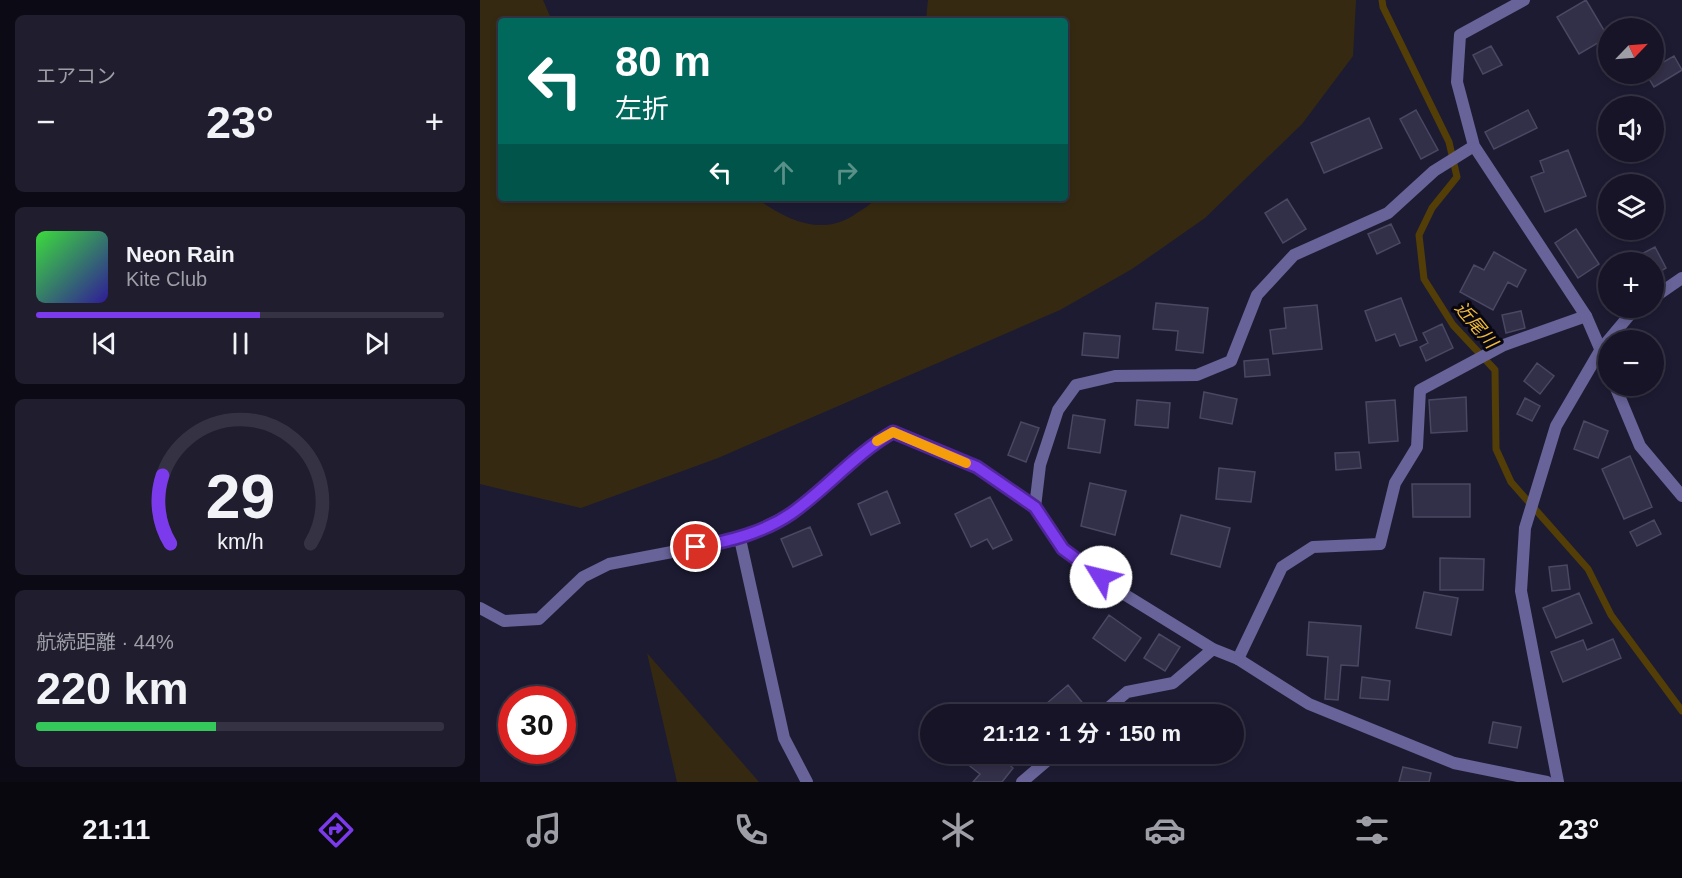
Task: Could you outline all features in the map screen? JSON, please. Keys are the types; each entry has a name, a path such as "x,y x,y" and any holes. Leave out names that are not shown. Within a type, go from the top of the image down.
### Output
{"street":[{"path":"1524,0 1460,35 1457,82 1474,146 1586,316 1598,342"},
{"path":"1035,507 1040,465 1058,410 1076,386 1115,376 1197,375 1231,361 1257,295 1294,255 1388,213 1434,171 1474,146"},
{"path":"1664,290 1682,278"},
{"path":"1238,659 1282,567 1313,547 1380,544 1395,483 1417,447 1420,390 1504,345 1586,316"},
{"path":"1618,330 1629,318"},
{"path":"1558,782 1521,591 1525,528 1556,426 1598,354"},
{"path":"1619,396 1640,446 1682,496"},
{"path":"480,608 504,621 539,619 583,577 609,564 740,539 790,514 873,444 893,432 977,467 1035,507 1063,549 1119,591 1213,649 1238,659 1309,704 1454,763 1547,782"},
{"path":"740,539 784,738 807,782"},
{"path":"1112,704 1126,692 1173,683 1213,649"},
{"path":"1022,782 1043,764"}],"shaded area":[{"path":"480,0 543,0 551,18 498,18 498,201 760,201 792,219 818,225 844,220 867,207 873,201 1068,201 1068,18 926,18 928,0 1356,0 1353,56 1302,124 1205,218 1132,269 1060,310 718,458 581,508 480,484"},
{"path":"647,653 759,782 677,782"}],"building":[{"path":"1586,0 1598,20 1598,43 1579,54 1557,17"},
{"path":"1491,46 1502,65 1483,74 1473,55"},
{"path":"1674,56 1682,70 1664,81 1664,62"},
{"path":"1416,110 1438,150 1421,159 1400,119"},
{"path":"1528,110 1537,128 1494,149 1485,132"},
{"path":"1369,118 1382,148 1324,173 1311,143"},
{"path":"1568,150 1586,196 1545,212 1531,177 1544,172 1540,161"},
{"path":"1287,199 1306,229 1283,243 1265,213"},
{"path":"1391,224 1400,243 1377,254 1368,234"},
{"path":"1576,229 1598,265 1578,278 1555,243"},
{"path":"1655,247 1658,252 1645,252"},
{"path":"1494,252 1526,270 1517,287 1508,282 1493,310 1460,292 1474,265 1484,270"},
{"path":"1401,298 1417,340 1400,346 1395,334 1376,341 1365,311"},
{"path":"1156,303 1208,308 1203,353 1176,350 1178,331 1153,329"},
{"path":"1317,305 1322,349 1273,354 1270,330 1286,328 1284,308"},
{"path":"1521,311 1525,328 1506,333 1502,315"},
{"path":"1442,324 1453,348 1426,361 1420,347 1428,343 1423,333"},
{"path":"1084,333 1120,336 1118,358 1082,355"},
{"path":"1268,359 1270,375 1245,377 1244,361"},
{"path":"1537,363 1554,376 1540,394 1524,381"},
{"path":"1204,392 1237,399 1232,424 1200,418"},
{"path":"1466,397 1467,431 1431,433 1429,400"},
{"path":"1525,398 1540,406 1532,421 1517,414"},
{"path":"1137,400 1170,403 1168,428 1135,425"},
{"path":"1395,400 1398,441 1369,443 1366,402"},
{"path":"1073,415 1105,420 1100,453 1068,448"},
{"path":"1584,421 1608,431 1598,458 1574,449"},
{"path":"1021,422 1039,428 1026,462 1008,455"},
{"path":"1359,452 1361,468 1336,470 1335,453"},
{"path":"1630,456 1652,507 1624,519 1602,469"},
{"path":"1219,468 1255,472 1251,502 1216,499"},
{"path":"1090,483 1126,491 1115,535 1081,526"},
{"path":"1412,484 1470,484 1470,517 1413,517"},
{"path":"887,491 900,523 871,535 858,504"},
{"path":"990,497 1012,540 993,549 987,539 971,547 955,514"},
{"path":"1181,515 1230,528 1220,567 1171,554"},
{"path":"1654,520 1661,534 1637,546 1630,532"},
{"path":"810,527 822,555 793,567 781,539"},
{"path":"1440,558 1484,559 1483,590 1440,590"},
{"path":"1567,565 1570,589 1552,591 1549,567"},
{"path":"1424,592 1458,598 1451,635 1416,628"},
{"path":"1579,593 1592,623 1556,638 1543,608"},
{"path":"1109,615 1141,638 1125,661 1093,638"},
{"path":"1309,622 1361,626 1358,666 1341,665 1338,700 1325,699 1328,657 1307,655"},
{"path":"1159,634 1180,647 1165,671 1144,658"},
{"path":"1613,639 1621,658 1563,682 1551,652 1583,640 1587,650"},
{"path":"1362,677 1390,681 1388,700 1360,698"},
{"path":"1068,685 1083,704 1046,704"},
{"path":"1493,722 1521,727 1517,748 1489,743"},
{"path":"967,764 1008,764 1013,768 1002,782 973,782 980,774"},
{"path":"1403,767 1431,773 1429,782 1399,782"}],"waterway":[{"name":"近尾川","path":"1382,0 1383,7 1449,142 1457,177 1432,208 1419,235 1424,279 1453,325 1495,370 1496,449 1511,482 1588,569 1611,615 1682,711"}],"slow traffic":[{"path":"877,441 893,432 966,463"}],"route":[{"path":"696,547 740,539 790,514 873,444 893,432 977,467 1035,507 1063,549 1101,577"}]}
